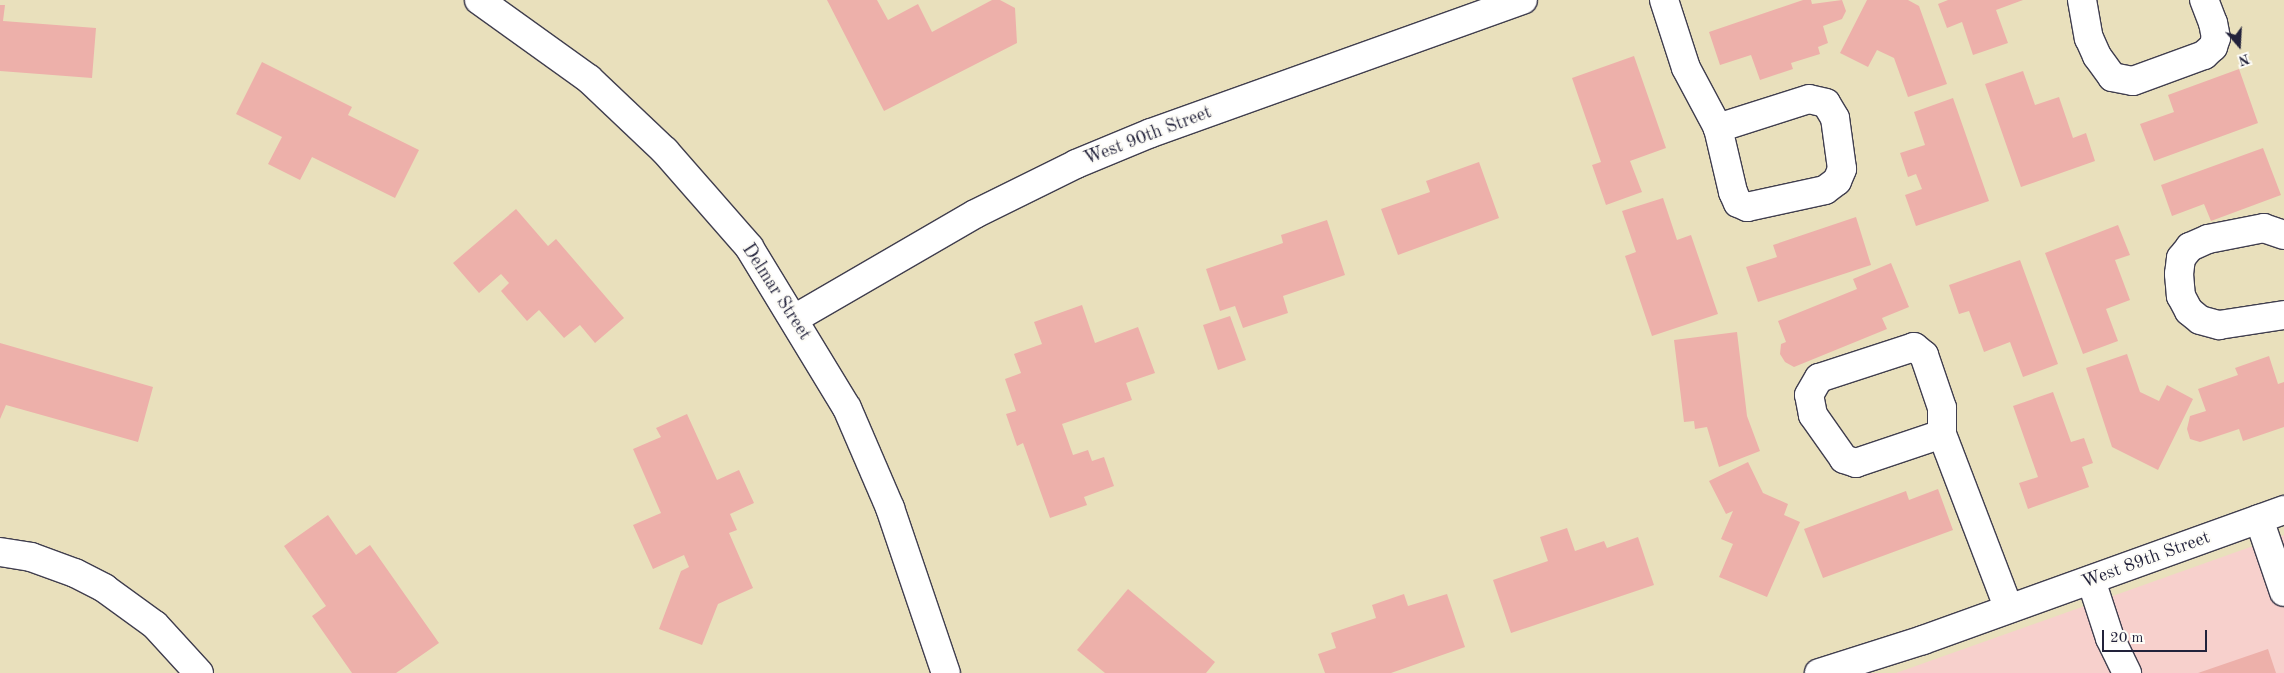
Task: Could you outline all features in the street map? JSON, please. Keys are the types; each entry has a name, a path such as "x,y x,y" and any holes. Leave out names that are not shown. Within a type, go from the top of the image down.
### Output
{"street":[{"name":"Delmar Street","path":"479,0 589,79 665,151 749,247 847,408 890,508 946,673"},
{"name":"West 90th Street","path":"794,320 975,214 1076,164 1151,133 1476,8 1523,0"},
{"path":"1664,0 1686,68 1718,128 1733,192 1738,203 1747,207 1825,190 1837,181 1842,169 1835,118 1826,103 1809,99 1718,128"},
{"path":"2082,0 2088,38 2097,56 2112,77 2133,81 2204,55 2214,47 2216,38 2213,23 2204,0"},
{"path":"2284,235 2264,228 2208,239 2190,247 2181,258 2178,274 2182,296 2188,311 2200,320 2219,325 2284,315"},
{"path":"1942,434 1856,463 1844,459 1813,415 1809,395 1820,378 1914,347 1924,355 1942,408 1942,434 2009,609"},
{"name":"West 89th Street","path":"1827,672 2092,580 2284,510"},
{"path":"2259,520 2284,592"},
{"path":"0,552 31,557 75,573 104,588 156,625 198,673"},
{"path":"2092,580 2123,672"}],"shaded area":[{"path":"2284,535 2284,673 1896,673"}],"building":[{"path":"827,0 877,0 888,20 918,4 932,32 992,0 1000,0 1015,8 1017,43 884,111"},
{"path":"1803,0 1811,0 1812,4 1842,0 1846,11 1842,19 1823,26 1828,43 1818,47 1820,54 1791,63 1793,69 1760,80 1751,55 1720,65 1709,32"},
{"path":"1867,0 1908,0 1919,6 1947,84 1908,97 1894,58 1877,50 1868,67 1840,53"},
{"path":"1948,0 2023,0 1996,10 2008,43 1973,55 1962,22 1947,28 1938,4"},
{"path":"0,5 5,5 3,21 96,28 92,78 0,71"},
{"path":"1634,56 1666,148 1630,161 1642,192 1606,205 1592,165 1601,162 1572,78"},
{"path":"262,62 352,107 348,115 419,150 395,198 312,157 300,180 268,164 282,137 236,114"},
{"path":"2239,69 2258,123 2154,161 2140,124 2174,112 2168,95"},
{"path":"2023,71 2035,105 2059,97 2073,138 2086,133 2095,161 2021,187 1985,84"},
{"path":"1953,98 1989,201 1916,226 1905,195 1922,189 1916,174 1908,177 1900,153 1925,145 1914,112"},
{"path":"2263,148 2281,195 2211,221 2204,204 2172,216 2161,185"},
{"path":"1479,162 1499,218 1398,255 1381,209 1430,192 1426,181"},
{"path":"1663,198 1677,240 1691,235 1718,314 1652,336 1625,256 1636,252 1622,211"},
{"path":"516,209 548,246 556,239 624,318 595,343 580,325 564,338 539,310 527,321 501,291 509,283 501,274 479,293 453,263"},
{"path":"1856,217 1871,265 1758,302 1746,267 1777,257 1773,245"},
{"path":"1327,220 1345,275 1283,296 1288,313 1243,328 1235,306 1220,311 1206,269 1283,243 1281,235"},
{"path":"2118,225 2130,255 2115,260 2130,300 2106,309 2118,341 2083,354 2045,253"},
{"path":"2020,260 2058,364 2023,377 2010,342 1984,352 1969,311 1959,314 1949,285"},
{"path":"1891,263 1909,307 1882,318 1887,329 1794,367 1785,362 1780,354 1781,344 1786,342 1778,321 1857,289 1853,279"},
{"path":"1082,305 1095,343 1138,327 1155,373 1126,383 1132,400 1062,424 1073,455 1088,450 1092,461 1104,457 1114,486 1084,497 1087,505 1050,518 1023,443 1017,446 1006,414 1016,411 1005,379 1021,373 1014,354 1042,344 1034,322"},
{"path":"1230,316 1246,360 1218,370 1203,325"},
{"path":"1737,332 1747,416 1760,451 1719,467 1707,427 1695,429 1694,421 1684,422 1674,340"},
{"path":"0,343 153,387 138,442 6,405 0,419"},
{"path":"2127,354 2140,392 2159,401 2167,385 2193,399 2158,470 2112,447 2086,368"},
{"path":"2269,356 2278,384 2284,382 2284,427 2243,441 2239,429 2200,442 2190,439 2187,429 2190,416 2206,411 2198,389 2238,375 2235,368"},
{"path":"2053,392 2071,442 2084,438 2093,463 2082,467 2089,487 2028,509 2019,483 2038,477 2013,406"},
{"path":"687,414 717,480 739,470 754,503 730,514 737,530 729,533 753,588 718,604 702,645 659,629 681,571 689,567 684,555 653,569 633,525 661,513 633,449 661,437 656,428"},
{"path":"1748,462 1763,493 1788,504 1784,515 1800,522 1767,597 1719,577 1733,544 1721,539 1733,511 1726,514 1709,481"},
{"path":"1938,489 1953,530 1823,578 1804,529 1906,491 1909,500"},
{"path":"328,515 356,555 370,545 439,643 396,673 352,673 312,616 326,606 284,546"},
{"path":"1567,528 1575,551 1604,541 1607,548 1638,537 1654,585 1511,633 1493,580 1548,561 1540,537"},
{"path":"1128,589 1215,662 1206,673 1105,673 1077,650"},
{"path":"1404,594 1408,606 1447,594 1465,647 1391,673 1325,673 1318,654 1336,648 1331,633 1376,618 1372,605"},
{"path":"2268,649 2276,673 2198,673"}]}
